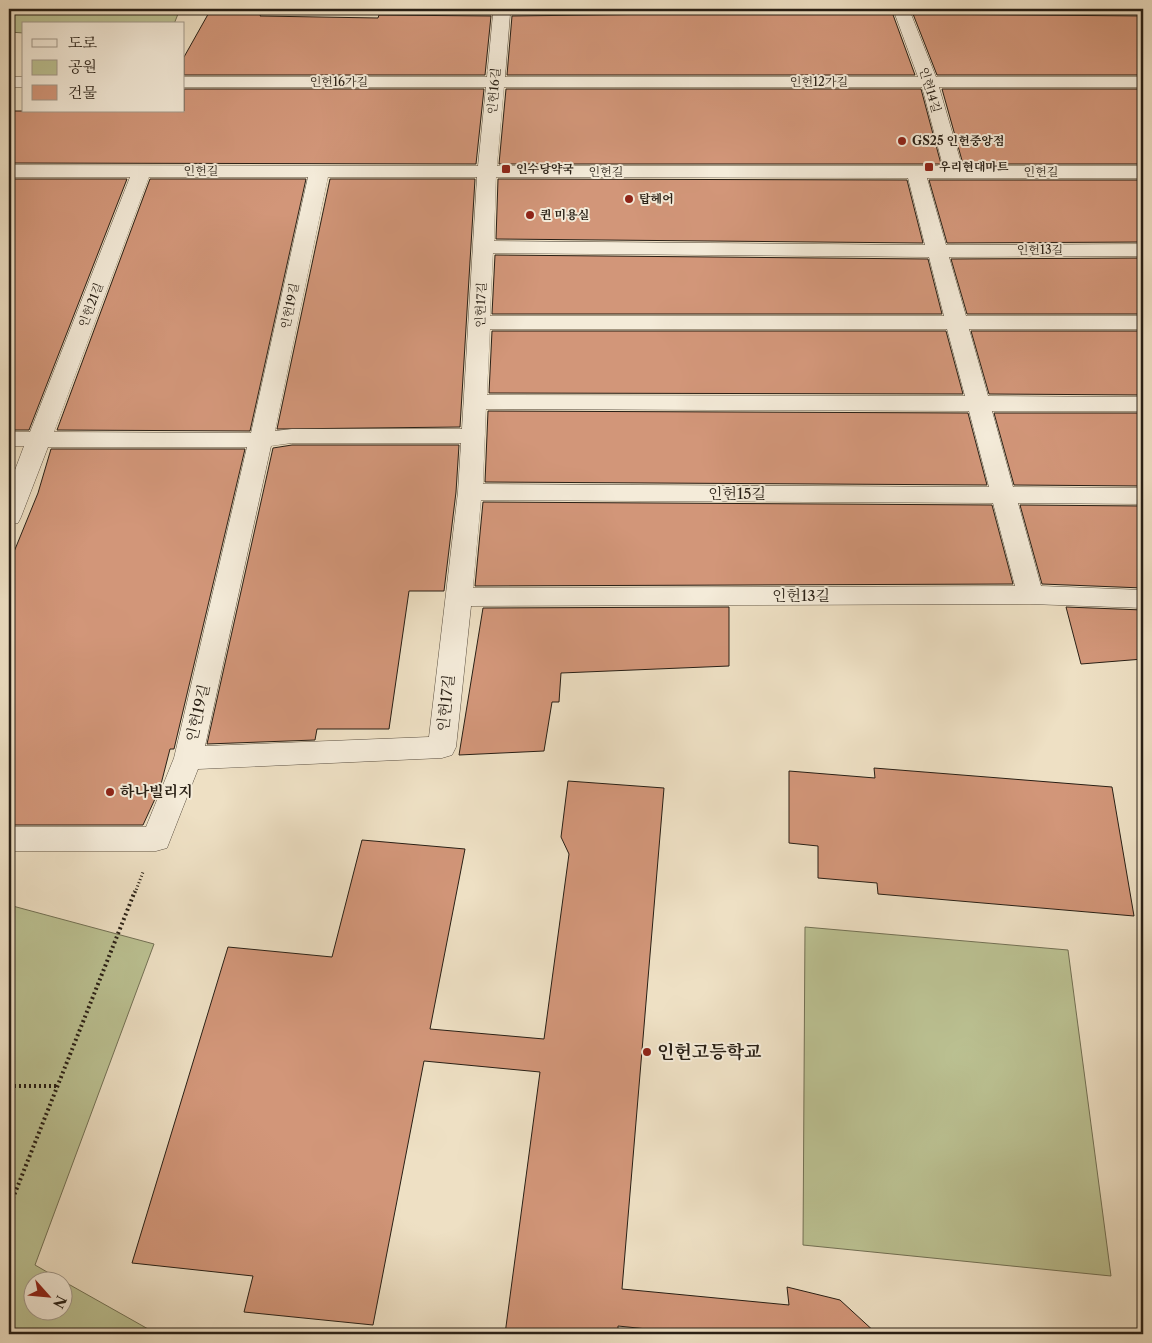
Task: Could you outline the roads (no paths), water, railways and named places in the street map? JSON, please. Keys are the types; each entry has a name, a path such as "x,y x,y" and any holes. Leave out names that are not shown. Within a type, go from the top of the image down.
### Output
{"street":[{"path":"398,9 628,9"},
{"name":"인헌16길","path":"487,173 502,9"},
{"name":"인헌14길","path":"901,9 928,82 954,172"},
{"path":"986,9 1143,9"},
{"name":"인헌16가길","path":"185,82 494,82"},
{"name":"인헌12가길","path":"494,82 1143,82"},
{"name":"인헌길","path":"9,171 487,173 1143,172"},
{"name":"인헌21길","path":"9,517 142,171"},
{"name":"인헌19길","path":"9,840 156,839 188,758 261,440 319,172"},
{"path":"916,172 1030,595"},
{"name":"인헌17길","path":"188,758 442,747 470,492 481,323 482,246 487,173"},
{"path":"482,246 937,251"},
{"name":"인헌13길","path":"937,251 1143,250"},
{"path":"481,323 957,324 1143,322"},
{"path":"476,402 1143,404"},
{"path":"9,439 261,440 292,436 473,436"},
{"name":"인헌15길","path":"470,492 1003,497"},
{"path":"1003,497 1143,496"},
{"name":"인헌13길","path":"458,597 1030,595 1143,599"}],"place":[{"name":"GS25 인헌중앙점","path":"902,141"},
{"name":"우리현대마트","path":"929,167"},
{"name":"인수당약국","path":"506,169"},
{"name":"탑헤어","path":"629,199"},
{"name":"퀸 미용실","path":"530,215"},
{"name":"하나빌리지","path":"110,792"},
{"name":"인헌고등학교","path":"647,1052"}]}
